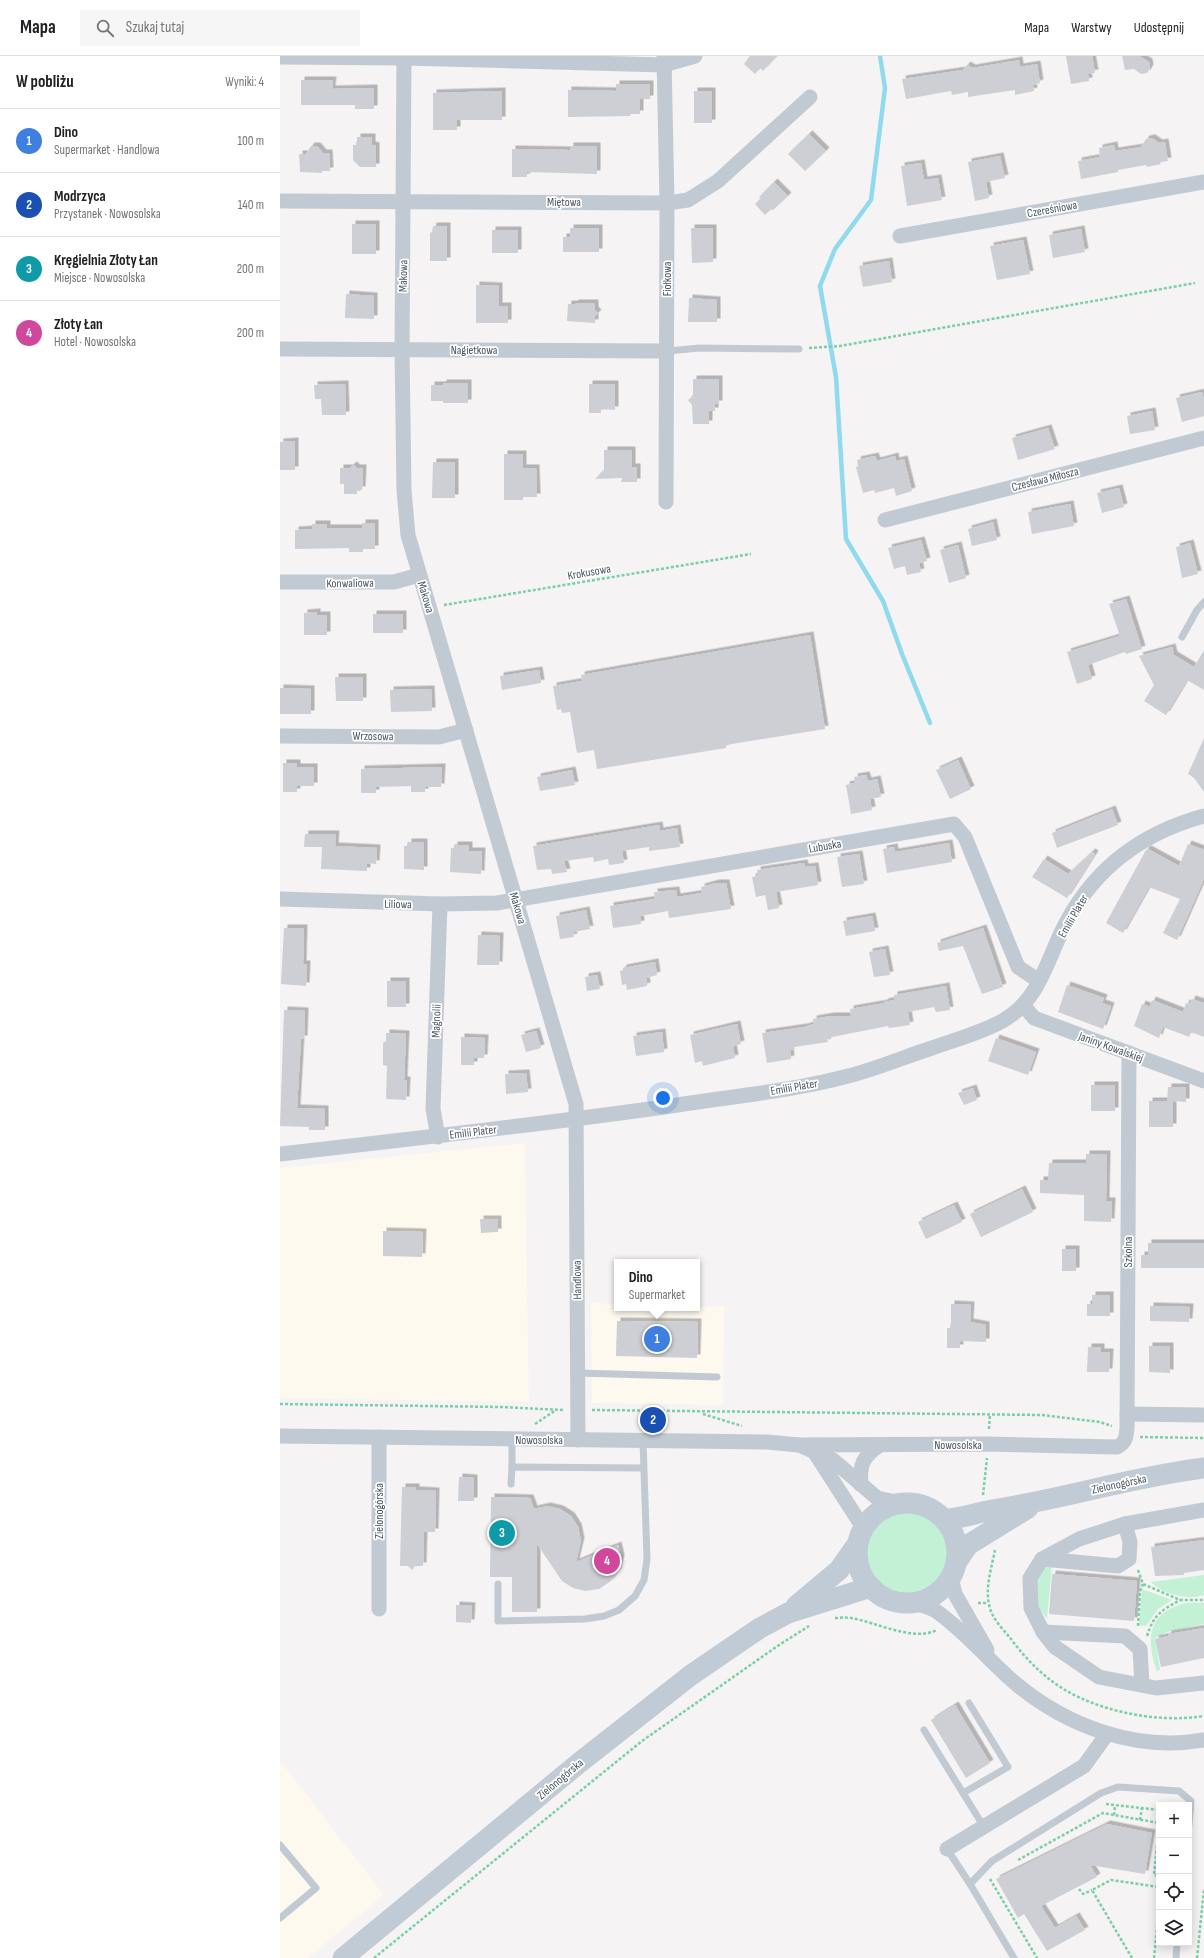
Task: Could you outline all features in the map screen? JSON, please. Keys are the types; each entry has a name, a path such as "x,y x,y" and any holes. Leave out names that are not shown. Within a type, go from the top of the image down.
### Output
{"street":[{"path":"280,58 404,57 664,60 695,56"},
{"name":"Makowa","path":"404,57 402,350 404,490 408,535 571,1084 576,1104 574,1120"},
{"name":"Fiołkowa","path":"664,60 668,351 666,502"},
{"name":"Miętowa","path":"280,201 667,203 688,200 718,181 810,97"},
{"name":"Czereśniowa","path":"900,236 1204,182"},
{"name":"Nagietkowa","path":"280,350 668,351"},
{"name":"Czesława Miłosza","path":"885,520 1204,438"},
{"name":"Konwaliowa","path":"280,582 394,582 419,576"},
{"name":"Wrzosowa","path":"280,736 439,737 466,730"},
{"name":"Emilii Plater","path":"280,1154 438,1137 574,1120 801,1087 850,1076 991,1028 1024,1006 1039,981 1068,920 1103,871 1128,852 1159,832 1204,816"},
{"name":"Lubuska","path":"516,899 954,824 964,837 1018,967 1039,981"},
{"name":"Liliowa","path":"280,899 440,904 497,903 516,899"},
{"name":"Magnolii","path":"438,1137 433,1109 440,904"},
{"name":"Janiny Kowalskiej","path":"1024,1006 1034,1018 1204,1081"},
{"name":"Szkolna","path":"1117,1447 1124,1444 1127,1429 1129,1053"},
{"name":"Handlowa","path":"574,1120 578,1440"},
{"path":"1127,1414 1204,1415"},
{"name":"Nowosolska","path":"280,1436 767,1442 880,1445 988,1444 1117,1447"},
{"name":"Zielonogórska","path":"379,1437 379,1609"},
{"name":"Nowosolska","path":"799,1444 815,1453 833,1460 877,1498 901,1503"},
{"path":"861,1485 860,1472 863,1462 870,1452 880,1445"},
{"name":"Nowosolska","path":"815,1453 861,1536"},
{"name":"Zielonogórska","path":"944,1519 958,1519 985,1511 1035,1503 1104,1486 1204,1468"},
{"path":"993,1661 955,1594 954,1570 957,1547 953,1532 944,1519 932,1509 917,1504 901,1503 886,1508 873,1516 861,1536 858,1559 862,1574 871,1587 883,1597 898,1602 913,1603 935,1610 993,1661 1014,1682 1037,1700 1065,1718 1107,1734 1139,1740 1172,1743 1204,1740"},
{"name":"Zielonogórska","path":"954,1570 968,1545 1035,1503"},
{"path":"1204,1510 1125,1524 1079,1539 1042,1558 1030,1578 1031,1608 1043,1632 1055,1647 1099,1677 1156,1688 1204,1683"},
{"path":"1042,1558 1118,1566 1129,1559 1130,1542 1125,1524"},
{"name":"Zielonogórska","path":"788,1613 839,1570 861,1536"},
{"path":"913,1603 928,1598 941,1590 954,1570"},
{"name":"Zielonogórska","path":"343,1958 636,1718 725,1651 760,1628 788,1613 871,1587"},
{"path":"1043,1632 1125,1636 1140,1649 1142,1685"},
{"path":"947,1849 1084,1766 1107,1734"}],"lane":[{"path":"668,351 699,348 799,349"},
{"path":"1182,637 1197,610 1204,602"},
{"path":"578,1373 717,1377"},
{"path":"511,1484 512,1440"},
{"path":"498,1584 498,1621 585,1619 604,1616 619,1610 635,1596 644,1580 647,1559 643,1441"},
{"path":"512,1466 643,1468"},
{"path":"963,1793 1008,1767 968,1703"},
{"path":"924,1730 984,1826"},
{"path":"970,1884 992,1861 1094,1797 1118,1787 1179,1791 1191,1802"},
{"path":"280,1845 316,1888 280,1918"},
{"path":"947,1849 970,1884 1014,1958"},
{"path":"1176,1958 1177,1946"}],"path":[{"path":"799,349 825,348 1195,283"},
{"name":"Krokusowa","path":"429,608 751,554"},
{"path":"280,1404 706,1412 1042,1414 1100,1422 1119,1429 1127,1429"},
{"path":"1138,1562 1138,1569 1143,1584 1140,1591 1137,1625 1140,1630"},
{"path":"1143,1584 1180,1600 1204,1600"},
{"path":"1143,1635 1146,1640 1150,1626 1160,1611 1180,1600"},
{"path":"964,1611 978,1603 988,1603"},
{"path":"828,1618 849,1618 909,1633 932,1632 949,1622"},
{"path":"374,1958 642,1741 779,1645 814,1624"},
{"path":"1094,1797 1098,1802 1115,1806 1156,1810"},
{"path":"1114,1815 1115,1806"},
{"path":"1140,1820 1142,1808"},
{"path":"1016,1861 1103,1813 1156,1823"},
{"path":"1156,1875 1154,1875 1154,1868 1158,1838"},
{"path":"989,1876 1037,1958"},
{"path":"1079,1889 1082,1894 1112,1880 1156,1887"},
{"path":"1197,1958 1202,1923 1204,1889"},
{"path":"1092,1890 1132,1958"},
{"path":"1154,1958 1159,1910"}],"shaded area":[{"path":"525,1143 529,1402 280,1398 280,1168"},
{"path":"591,1303 614,1304 614,1311 700,1311 700,1306 724,1306 723,1405 592,1403"},
{"path":"283,1764 384,1895 308,1958 280,1958 280,1765"}],"green space":[{"path":"899,1512 915,1512 930,1518 942,1530 948,1545 948,1561 942,1576 930,1588 915,1594 899,1594 884,1588 872,1576 866,1561 866,1545 872,1530 884,1518"},
{"path":"1052,1565 1047,1618 1036,1606 1034,1586 1041,1570"},
{"path":"1204,1575 1204,1595 1190,1597 1183,1597 1169,1593 1151,1582"},
{"path":"1142,1589 1172,1600 1158,1609 1146,1626 1139,1625"},
{"path":"1188,1603 1204,1603 1204,1624 1167,1632 1155,1638 1160,1670 1157,1671 1151,1641 1155,1623 1160,1616 1168,1610 1179,1605"}],"building":[{"path":"750,56 777,56 763,71 760,68 755,74 744,64"},
{"path":"1066,56 1092,56 1095,73 1088,74 1089,81 1071,84"},
{"path":"1122,56 1139,56 1149,62 1150,68 1147,73 1141,74 1134,69 1125,70"},
{"path":"1019,60 1020,67 1037,64 1040,83 1033,85 1034,91 1015,95 1015,90 968,97 968,92 952,95 951,91 906,99 902,79 963,70 967,65 972,68"},
{"path":"301,80 333,80 332,89 374,88 374,109 355,109 355,105 301,105"},
{"path":"616,84 650,84 650,99 640,99 640,114 631,114 630,116 568,117 568,90 616,91"},
{"path":"502,91 502,120 457,120 457,130 433,130 433,93"},
{"path":"694,91 712,91 712,123 694,123"},
{"path":"809,134 826,151 805,171 788,154"},
{"path":"357,137 372,137 372,145 376,146 376,167 360,167 353,160 353,145 357,145"},
{"path":"1152,138 1159,143 1165,142 1168,161 1160,162 1161,164 1147,167 1146,165 1118,170 1118,172 1081,179 1078,161 1100,157 1099,148 1114,145 1115,151 1141,147 1146,139"},
{"path":"311,146 317,146 323,153 329,153 330,171 322,171 322,173 300,172 299,154 306,154"},
{"path":"570,146 597,146 597,174 527,172 527,177 512,177 512,149 570,150"},
{"path":"1000,156 1005,178 986,182 989,198 975,201 968,162"},
{"path":"921,163 924,180 938,178 942,200 907,206 901,166"},
{"path":"774,182 788,196 773,210 771,209 765,215 755,204 761,198 759,197"},
{"path":"352,224 376,224 376,254 352,254"},
{"path":"433,226 447,226 447,261 430,261 430,233 432,232"},
{"path":"570,228 599,228 599,252 563,252 563,237 570,237"},
{"path":"691,228 713,228 713,262 692,263"},
{"path":"1081,229 1085,252 1053,258 1049,235"},
{"path":"492,230 518,230 518,253 492,253"},
{"path":"1023,240 1030,274 997,280 990,246"},
{"path":"889,261 892,282 863,287 859,266"},
{"path":"476,285 499,286 499,306 508,306 508,323 476,323"},
{"path":"346,294 374,296 374,319 345,318"},
{"path":"689,298 717,300 717,322 688,322"},
{"path":"595,303 595,310 598,313 595,316 595,323 567,321 568,304"},
{"path":"693,379 719,379 719,404 715,404 715,411 709,411 709,424 693,424 692,405 688,400 693,396"},
{"path":"443,383 468,383 468,403 443,403 443,401 431,401 431,385 443,385"},
{"path":"345,384 346,415 322,415 321,399 315,399 314,385"},
{"path":"589,384 615,384 615,410 601,409 601,413 589,413"},
{"path":"1202,392 1204,401 1204,416 1182,422 1176,398"},
{"path":"1152,411 1155,430 1130,434 1127,416"},
{"path":"1048,428 1055,449 1018,460 1012,438"},
{"path":"295,441 295,470 280,470 280,442"},
{"path":"604,450 632,450 632,467 637,467 637,482 621,482 622,478 595,479 604,470"},
{"path":"504,454 523,454 523,468 536,468 537,497 523,497 523,500 504,500"},
{"path":"875,456 877,461 895,456 896,461 904,459 912,491 896,496 894,488 875,493 874,490 863,493 856,467 858,466 857,460"},
{"path":"433,462 455,462 455,498 432,498"},
{"path":"353,465 357,468 363,468 362,490 357,490 357,494 344,494 344,484 340,484 340,468 350,468"},
{"path":"1119,488 1124,507 1102,513 1097,493"},
{"path":"1070,504 1074,526 1032,534 1028,512"},
{"path":"993,522 997,540 972,546 968,529"},
{"path":"362,523 375,523 375,549 363,549 363,552 349,552 349,548 295,549 295,530 312,529 312,524 327,524 327,528 362,528"},
{"path":"921,540 927,561 919,563 921,572 907,575 905,566 894,569 888,548"},
{"path":"1190,543 1198,574 1182,578 1176,547"},
{"path":"958,545 966,578 949,583 940,550"},
{"path":"1126,599 1142,649 1126,654 1125,652 1088,665 1092,679 1077,684 1067,652 1120,636 1109,604"},
{"path":"317,612 317,615 327,615 327,635 304,635 304,613"},
{"path":"373,614 403,614 403,633 373,633"},
{"path":"810,635 825,729 726,745 726,748 597,769 594,750 577,753 570,712 562,713 561,709 557,710 553,686 582,681 581,675"},
{"path":"1172,647 1174,655 1194,667 1204,650 1204,690 1187,680 1166,715 1144,701 1154,685 1139,656"},
{"path":"539,670 541,683 502,690 500,676"},
{"path":"335,677 363,677 363,701 336,701"},
{"path":"280,688 311,689 311,714 280,714"},
{"path":"431,689 432,711 391,712 390,690"},
{"path":"1204,738 1204,792 1194,778 1188,774"},
{"path":"958,760 971,789 950,799 936,770"},
{"path":"283,763 297,763 297,767 314,767 314,786 297,786 297,792 283,792"},
{"path":"442,767 441,787 425,787 425,792 411,792 411,786 376,787 376,793 361,793 361,769"},
{"path":"572,770 575,785 540,791 537,777"},
{"path":"866,775 868,781 877,779 881,797 870,799 872,810 851,814 846,785 855,783 854,777"},
{"path":"1112,809 1118,825 1057,848 1052,833"},
{"path":"659,825 660,831 677,828 680,847 649,851 649,847 622,851 624,863 609,865 608,859 594,862 593,857 564,861 567,872 552,874 551,869 537,870 533,846"},
{"path":"305,834 336,834 335,846 377,848 376,864 367,863 367,871 321,869 322,847 304,847"},
{"path":"408,842 424,842 424,870 404,869 404,846 408,846"},
{"path":"949,843 952,862 887,873 883,849 894,847 895,852"},
{"path":"1188,844 1204,850 1204,879 1177,940 1163,933 1180,899 1149,887 1123,933 1106,923 1146,850 1148,849 1179,866"},
{"path":"454,845 469,845 469,851 482,851 481,874 450,872 451,848 454,848"},
{"path":"1092,852 1095,854 1067,898 1032,877 1044,859 1068,874"},
{"path":"859,854 864,884 842,887 837,857"},
{"path":"804,863 805,867 815,866 818,885 776,892 779,908 768,910 765,895 756,897 752,877 758,876 757,870"},
{"path":"716,883 726,883 731,909 669,918 668,911 640,916 641,924 613,928 610,906 655,899 654,892 676,890 677,897 702,893 701,887"},
{"path":"586,910 590,929 573,932 574,937 560,939 556,916"},
{"path":"872,916 875,931 846,936 843,921"},
{"path":"284,928 304,928 303,964 307,964 306,986 281,984"},
{"path":"983,928 1003,987 982,994 963,946 939,951 937,943"},
{"path":"478,935 500,936 499,965 477,965"},
{"path":"885,949 890,975 874,977 869,952"},
{"path":"655,962 657,975 646,978 647,986 627,990 626,984 622,985 620,971 623,970 623,968"},
{"path":"597,975 600,989 587,991 585,977"},
{"path":"387,981 406,981 406,1007 387,1007"},
{"path":"1067,985 1104,998 1102,1003 1111,1006 1103,1029 1058,1012"},
{"path":"946,986 950,1010 936,1012 934,1007 908,1012 910,1025 889,1028 888,1026 827,1038 828,1042 794,1047 795,1049 790,1050 791,1059 767,1063 762,1033 804,1027 814,1024 813,1019 831,1016 851,1016 850,1009 885,1003 884,1002 894,1000 894,995"},
{"path":"1192,999 1204,1003 1204,1037 1191,1032 1189,1037 1163,1027 1159,1038 1134,1026 1142,1004 1150,1007 1152,1000 1183,1012 1186,1003 1190,1004"},
{"path":"284,1010 305,1011 304,1039 301,1039 297,1108 325,1109 325,1130 309,1130 309,1127 280,1126"},
{"path":"737,1024 741,1044 733,1046 735,1058 703,1066 702,1061 695,1063 690,1035"},
{"path":"536,1031 541,1048 526,1052 521,1035"},
{"path":"662,1032 664,1052 636,1056 633,1036"},
{"path":"386,1033 406,1034 404,1080 407,1080 406,1100 386,1099 387,1066 383,1065 383,1043 386,1041"},
{"path":"461,1037 485,1038 484,1058 474,1058 474,1065 461,1065"},
{"path":"996,1038 1036,1052 1028,1075 988,1061"},
{"path":"526,1073 528,1092 506,1094 505,1074"},
{"path":"1091,1085 1115,1085 1115,1111 1091,1111"},
{"path":"1168,1087 1186,1087 1186,1102 1173,1101 1173,1127 1149,1127 1149,1101 1167,1101"},
{"path":"973,1088 977,1100 964,1105 958,1093"},
{"path":"1086,1154 1107,1154 1106,1201 1112,1201 1111,1222 1084,1221 1084,1195 1040,1193 1040,1180 1048,1180 1049,1163 1086,1163"},
{"path":"1022,1189 1033,1212 981,1237 970,1214"},
{"path":"954,1205 962,1222 926,1239 918,1222"},
{"path":"480,1219 498,1219 498,1232 481,1233"},
{"path":"383,1231 423,1232 422,1257 383,1256"},
{"path":"1148,1243 1204,1243 1204,1268 1141,1268 1141,1255 1148,1255"},
{"path":"1062,1249 1076,1249 1076,1271 1062,1271"},
{"path":"1092,1295 1110,1295 1110,1316 1087,1316 1087,1304 1092,1304"},
{"path":"951,1304 971,1305 970,1322 986,1325 986,1342 960,1341 960,1348 947,1348 947,1328 951,1328"},
{"path":"1150,1306 1190,1307 1189,1322 1150,1321"},
{"path":"617,1321 698,1322 697,1358 616,1356"},
{"path":"1149,1346 1170,1346 1170,1373 1149,1372"},
{"path":"1088,1347 1101,1347 1101,1352 1110,1352 1109,1372 1087,1372"},
{"path":"459,1477 474,1478 474,1501 458,1501"},
{"path":"402,1487 416,1487 416,1490 436,1491 435,1532 424,1532 423,1566 415,1566 412,1570 408,1566 400,1566"},
{"path":"491,1497 530,1498 534,1509 547,1506 560,1509 571,1516 578,1527 581,1541 576,1562 618,1545 621,1558 618,1571 611,1581 599,1589 585,1591 573,1588 562,1581 537,1544 537,1612 512,1612 512,1577 490,1577"},
{"path":"1204,1540 1204,1570 1184,1573 1184,1575 1155,1576 1151,1547"},
{"path":"1052,1574 1137,1581 1134,1621 1049,1614"},
{"path":"456,1605 472,1606 471,1623 456,1622"},
{"path":"1204,1628 1204,1658 1161,1667 1155,1639 1168,1636 1168,1634"},
{"path":"955,1705 990,1763 966,1778 931,1720"},
{"path":"1107,1824 1152,1833 1145,1874 1090,1865 1097,1877 1041,1906 1055,1928 1076,1916 1085,1930 1047,1951 1024,1914 1018,1918 996,1879"}],"waterway":[{"path":"880,56 885,88 871,200 835,249 820,286 836,377 846,539 883,601 902,654 930,723"}],"place":[{"name":"Dino","path":"657,1339"},
{"name":"Modrzyca","path":"653,1420"},
{"name":"Kręgielnia Złoty Łan","path":"502,1533"},
{"name":"Złoty Łan","path":"607,1561"}]}
